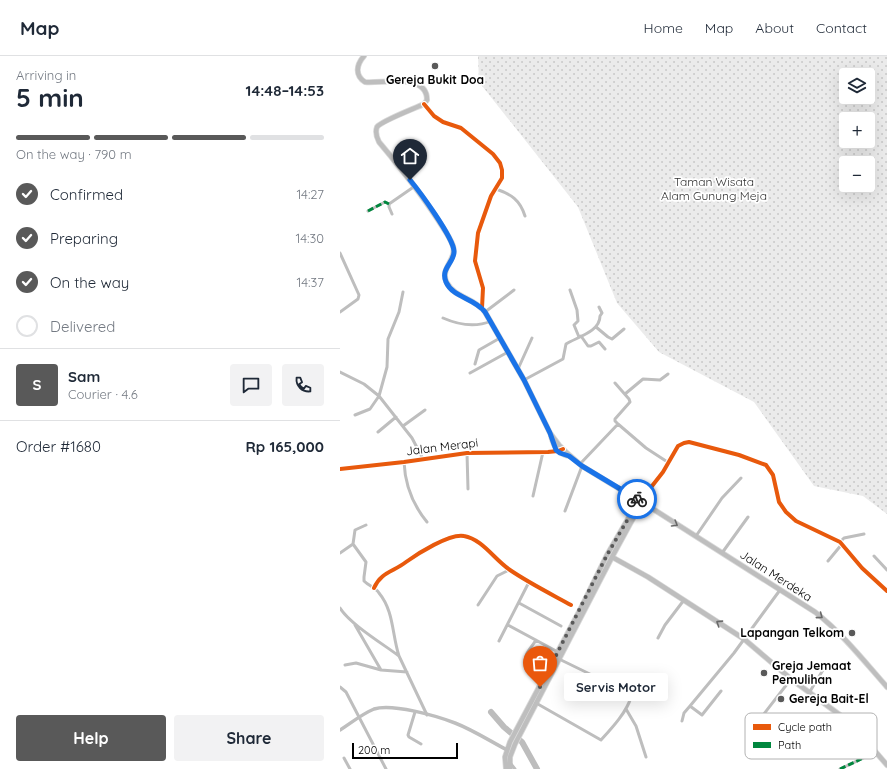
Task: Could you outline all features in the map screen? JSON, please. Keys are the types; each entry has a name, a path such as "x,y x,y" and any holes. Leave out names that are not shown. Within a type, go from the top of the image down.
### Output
{"main road":[{"path":"364,56 357,68 361,80 364,82 409,81 422,88 426,94 427,100 424,104 382,122 376,131 379,142 423,196 453,244 454,254 446,268 446,281 448,285 455,293 483,310 491,321 524,380 559,448"},
{"name":"Jalan Merdeka","path":"559,448 581,465 696,536 830,624 887,687"},
{"path":"510,769 509,763 513,743 546,674 612,557 641,501"},
{"path":"518,732 536,703 559,659 607,555 641,501"},
{"path":"612,557 684,600 744,639 791,679 837,713"},
{"path":"506,769 504,763 507,750 513,743"},
{"path":"877,753 887,765"}],"street":[{"path":"424,104 434,116 443,122 461,128 494,154 500,163 502,178 491,196 480,225 475,259 483,293 483,310"},
{"path":"389,204 415,186"},
{"path":"496,190 507,193 516,199 522,207 525,216"},
{"path":"368,211 385,202 389,204"},
{"path":"389,204 392,214"},
{"path":"340,253 359,295 358,298 340,312"},
{"path":"483,310 514,290"},
{"path":"570,290 578,320 574,324 580,336 588,346 599,342 605,349"},
{"path":"355,415 370,409 379,396 387,367 389,335 399,312 402,292"},
{"path":"524,380 563,359 566,344 596,327 600,321 600,316 602,313 600,307"},
{"path":"443,318 449,321 472,326 477,326 491,321"},
{"path":"596,327 612,339 624,329"},
{"path":"475,364 479,350 500,338"},
{"path":"518,369 532,338"},
{"path":"470,373 508,352"},
{"path":"340,372 364,384 379,396 417,446 423,459"},
{"path":"624,394 641,380 662,380 668,374"},
{"path":"615,383 630,402 615,419 618,424 646,448 669,462"},
{"path":"403,426 426,410"},
{"path":"378,432 396,417"},
{"path":"565,511 581,465 618,424"},
{"path":"641,501 669,462 678,446 684,443 689,442 739,455 764,464 771,470 779,502 786,512 796,521 841,543 862,568 887,591"},
{"name":"Jalan Merapi","path":"340,469 467,453 545,452 559,448"},
{"path":"533,496 545,452"},
{"path":"467,453 468,489"},
{"path":"404,462 405,474 414,504 427,522"},
{"path":"696,536 722,498 741,478"},
{"path":"722,553 748,517"},
{"path":"366,524 355,530 354,544 366,562 364,581 380,593 391,615 396,648 427,715"},
{"path":"828,561 844,538 864,534"},
{"path":"374,588 378,579 396,569 421,551 430,546 464,536 476,541 509,570 571,605"},
{"path":"340,553 354,544"},
{"path":"874,556 887,570"},
{"path":"478,605 497,576 509,570"},
{"path":"499,641 529,582"},
{"path":"682,721 684,713 744,639 780,590"},
{"path":"658,638 665,625 684,600"},
{"path":"519,603 561,626"},
{"path":"340,608 343,614 354,624 399,656"},
{"path":"354,624 381,670"},
{"path":"508,625 558,652"},
{"path":"536,640 525,656 525,660 546,674"},
{"path":"559,659 596,677 590,689"},
{"path":"345,665 356,663 381,670 407,672"},
{"path":"810,693 823,670"},
{"path":"536,703 601,740 626,709 632,694 630,678"},
{"path":"765,713 791,679"},
{"path":"340,687 346,692 386,769"},
{"path":"690,706 702,716 721,691"},
{"path":"340,730 370,711 380,708 398,708 454,722 507,750"},
{"path":"626,709 636,726 646,757"},
{"path":"415,712 408,735 421,744"},
{"path":"344,758 350,769"},
{"path":"840,769 861,759"},
{"path":"509,763 515,769"}],"green space":[{"name":"Taman Wisata Alam Gunung Meja","path":"478,56 887,56 887,514 863,496 814,486 754,402 659,352 617,303 578,207 479,82"}],"waterway":[{"path":"491,712 504,727 522,742 537,769"}],"marked path":[{"path":"368,211 385,202 389,204"},
{"path":"840,769 861,759"}],"cycle path":[{"path":"424,104 434,116 443,122 461,128 493,154 500,163 502,170 502,178 491,196 478,233 475,261 483,288 482,308"},
{"path":"639,500 645,495 663,472 678,446 684,443 689,442 739,455 766,465 773,475 779,502 786,512 796,521 840,542 862,568 887,591"},
{"path":"340,469 467,453 548,452 563,449"},
{"path":"374,588 384,575 425,549 442,541 458,536 464,536 483,545 504,566 517,575 571,605"}],"way so far":[{"path":"540,687 607,555 639,500 637,499"}],"place":[{"name":"Gereja Bukit Doa","path":"435,66"},
{"name":"Lapangan Telkom","path":"852,633"},
{"name":"Greja Jemaat Pemulihan","path":"764,673"},
{"name":"Servis Motor","path":"540,687"},
{"name":"Gereja Bait-El","path":"781,699"}],"route":[{"path":"410,180 423,196 453,244 454,254 448,263 445,275 448,285 455,293 482,308 491,321 524,380 550,433 555,448 560,453 569,456 582,466 637,499"}]}
